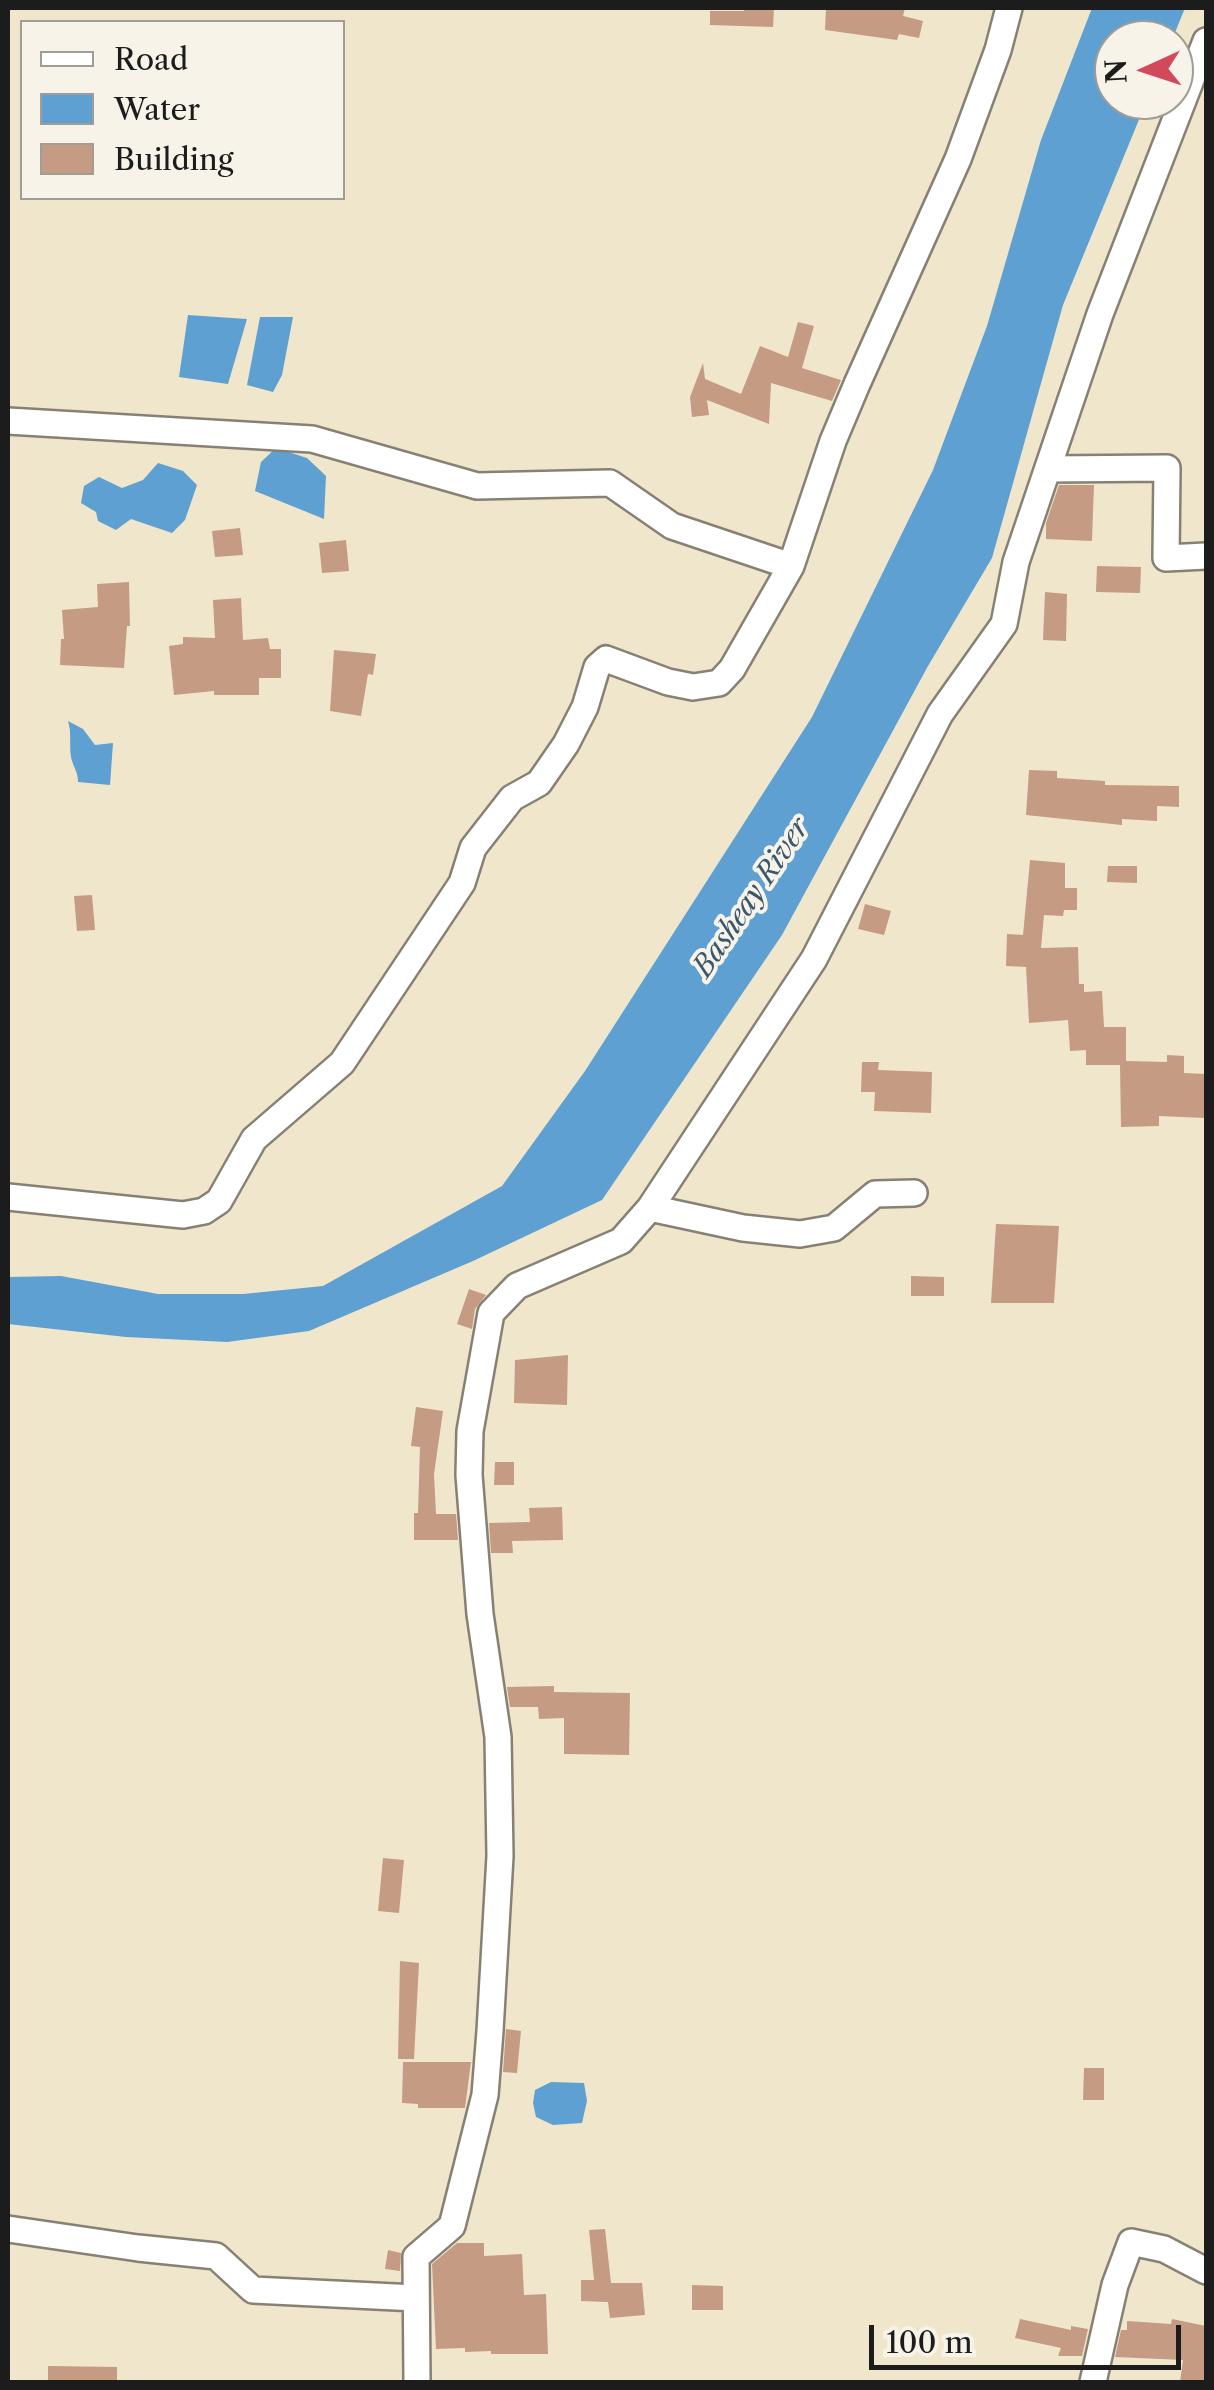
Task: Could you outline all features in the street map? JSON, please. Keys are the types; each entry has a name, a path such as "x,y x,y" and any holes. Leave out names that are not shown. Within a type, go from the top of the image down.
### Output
{"street":[{"path":"8,1197 183,1215 220,1201 254,1138 342,1063 373,1020 462,883 474,848 512,798 538,783 566,744 585,707 597,667 606,659 668,682 694,687 718,684 732,668 792,566 839,426 958,159 998,50 1009,8"},
{"path":"417,2382 416,2258 452,2226 484,2095 490,2031 500,1856 498,1737 480,1614 469,1476 470,1431 490,1313 516,1286 621,1241 650,1208 814,959 940,714 1004,624 1016,562 1100,314 1206,42"},
{"path":"8,421 312,439 477,486 610,483 672,526 792,566"},
{"path":"1048,469 1167,468 1166,558 1206,556"},
{"path":"650,1208 772,1233 800,1234 834,1228 875,1194 914,1193"},
{"path":"8,2229 216,2256 253,2290 416,2298"},
{"path":"1094,2382 1112,2298 1131,2242 1164,2249 1206,2271"}],"water":[{"name":"Basheay River","path":"1092,8 1185,8 1180,20 1094,20 1094,120 1139,120 1063,305 992,558 928,666 782,935 602,1200 473,1261 309,1331 227,1342 126,1337 8,1324 8,1277 61,1276 158,1294 243,1294 323,1286 502,1186 585,1071 812,717 933,470 987,326 1041,140"},
{"path":"188,315 247,319 228,384 179,377"},
{"path":"260,317 293,317 282,375 273,392 247,385"},
{"path":"276,448 307,458 326,476 324,519 255,491 261,462"},
{"path":"158,463 183,471 197,485 185,520 172,533 131,519 116,530 98,521 96,512 81,503 84,486 99,477 122,488 143,480"},
{"path":"68,721 83,729 95,745 113,743 110,785 78,782"},
{"path":"551,2082 584,2083 587,2101 582,2123 553,2125 536,2117 535,2090"}],"building":[{"path":"774,8 773,27 710,25 710,11"},
{"path":"826,8 905,8 903,16 923,21 919,38 899,34 897,40 825,30"},
{"path":"798,322 814,326 802,368 841,380 832,401 771,383 769,424 707,400 709,415 692,417 690,397 703,363 705,379 741,394 760,346 788,357"},
{"path":"1059,485 1094,485 1092,541 1046,539 1046,523"},
{"path":"240,528 243,555 215,557 212,531"},
{"path":"346,540 349,571 322,573 319,543"},
{"path":"1097,566 1141,567 1140,593 1096,592"},
{"path":"129,582 130,626 124,668 60,665 64,639 62,610 98,607 97,584"},
{"path":"1045,592 1067,594 1066,641 1043,640"},
{"path":"241,598 243,640 268,638 270,649 281,649 281,678 259,678 259,695 214,695 214,691 174,695 169,646 183,644 183,637 215,638 213,600"},
{"path":"334,650 376,654 373,675 368,674 361,716 330,711"},
{"path":"1029,770 1057,771 1057,778 1105,781 1105,785 1179,786 1179,807 1157,806 1157,821 1122,819 1122,825 1026,815"},
{"path":"1030,860 1065,863 1065,888 1077,888 1077,910 1064,910 1063,916 1044,915 1041,948 1078,947 1079,984 1084,984 1084,992 1102,991 1104,1027 1126,1027 1126,1061 1167,1062 1167,1055 1184,1056 1184,1073 1206,1074 1206,1118 1159,1116 1159,1126 1121,1127 1120,1065 1086,1065 1086,1050 1070,1051 1068,1020 1029,1023 1026,967 1006,966 1007,934 1023,935"},
{"path":"1108,866 1137,866 1137,883 1107,882"},
{"path":"92,895 95,930 77,931 74,896"},
{"path":"865,904 891,911 884,935 858,929"},
{"path":"862,1062 879,1062 878,1070 932,1072 931,1113 874,1111 875,1092 861,1092"},
{"path":"996,1224 1059,1226 1054,1303 991,1303"},
{"path":"911,1276 944,1277 944,1296 911,1296"},
{"path":"469,1289 486,1295 475,1309 472,1329 457,1324"},
{"path":"568,1355 567,1405 514,1403 515,1360"},
{"path":"416,1407 443,1411 434,1474 436,1514 456,1514 458,1540 414,1540 420,1447 411,1446"},
{"path":"495,1462 514,1462 514,1485 494,1485"},
{"path":"562,1507 563,1540 512,1541 513,1553 491,1553 489,1523 530,1522 529,1508"},
{"path":"554,1686 554,1692 630,1693 629,1755 564,1754 564,1718 539,1719 538,1707 510,1707 507,1687"},
{"path":"383,1858 404,1860 399,1913 378,1911"},
{"path":"400,1961 419,1963 414,2059 398,2059"},
{"path":"506,2029 521,2031 517,2073 503,2072"},
{"path":"403,2062 471,2062 465,2108 418,2108 418,2104 402,2103"},
{"path":"1084,2068 1104,2068 1104,2100 1083,2100"},
{"path":"605,2229 611,2283 642,2283 645,2315 610,2318 608,2302 581,2301 581,2280 594,2280 589,2230"},
{"path":"457,2243 484,2243 484,2256 522,2254 524,2295 546,2294 548,2354 436,2349 432,2264"},
{"path":"388,2250 401,2253 400,2271 385,2269"},
{"path":"692,2285 723,2286 723,2310 692,2310"},
{"path":"1020,2319 1071,2330 1071,2326 1088,2329 1082,2356 1058,2356 1061,2348 1015,2338"},
{"path":"1172,2319 1206,2326 1204,2382 1180,2382 1183,2360 1115,2357 1127,2321 1171,2324"},
{"path":"48,2366 117,2367 117,2382 48,2382"}]}
